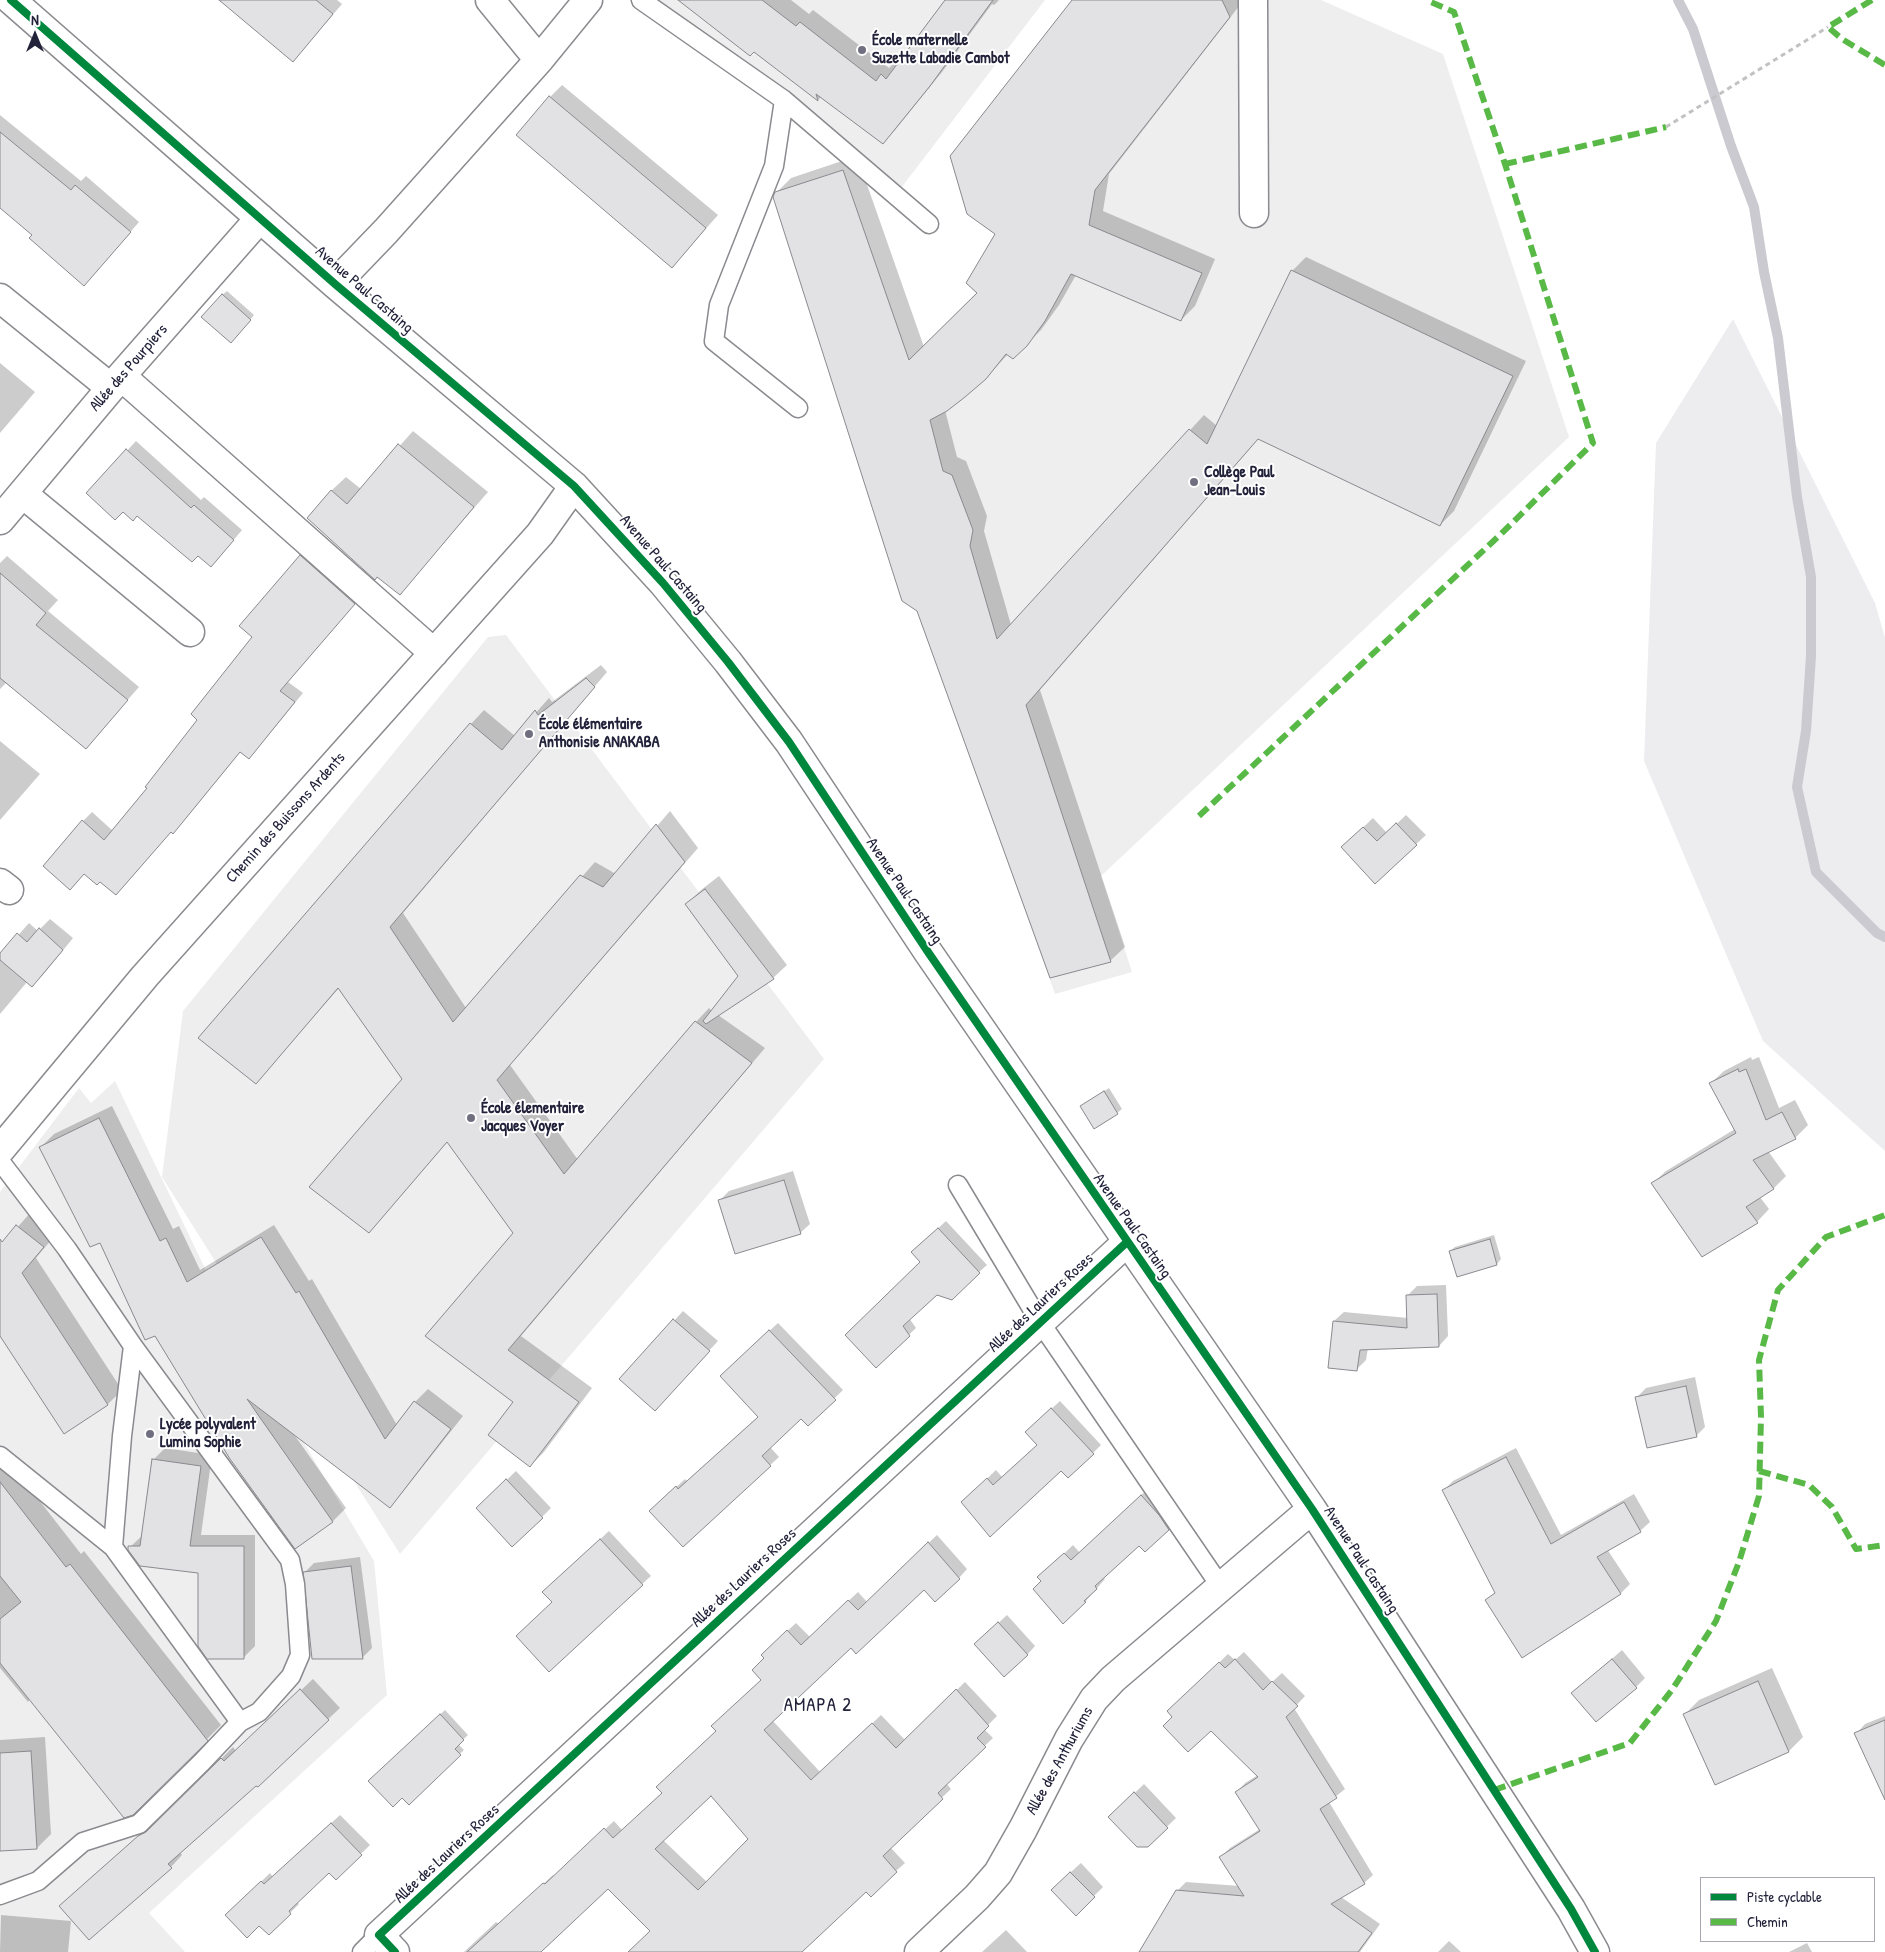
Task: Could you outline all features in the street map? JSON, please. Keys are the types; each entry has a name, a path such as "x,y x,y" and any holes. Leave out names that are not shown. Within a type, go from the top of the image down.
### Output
{"street":[{"name":"Avenue Paul Castaing","path":"11,0 335,284 574,486 663,583 728,662 789,742 928,952 1312,1509 1571,1909 1595,1952"},
{"path":"490,0 539,60"},
{"path":"335,284 386,231 539,60 588,0"},
{"path":"1253,0 1254,213"},
{"name":"Allée des Pourpiers","path":"0,520 116,382 260,218"},
{"path":"0,298 116,382 434,653"},
{"name":"Chemin des Buissons Ardents","path":"0,1150 145,976 540,534 574,486"},
{"path":"23,494 190,632"},
{"name":"Allée des Lauriers Roses","path":"379,1946 1127,1242"},
{"name":"Allée des Anthuriums","path":"918,1952 976,1897 998,1873 1024,1830 1069,1739 1094,1699 1113,1679 1312,1509"}],"lane":[{"path":"641,0 784,100 929,224"},
{"path":"784,100 774,166 719,305 714,341 798,408"},
{"path":"0,1161 67,1249 133,1346 290,1560 295,1584 300,1655 291,1676 259,1712 240,1722 139,1824 83,1842 38,1881 0,1895"},
{"path":"958,1185 1040,1322 1221,1587"},
{"path":"112,1547 122,1436 133,1346"},
{"path":"0,1456 112,1547 240,1722"}],"path":[{"path":"1666,127 1828,27"}],"shaded area":[{"name":"École maternelle Suzette Labadie Cambot","path":"652,0 1045,0 901,188"},
{"name":"Collège Paul Jean-Louis","path":"1072,0 1321,0 1443,54 1569,437 1101,876 1132,972 1055,994 917,611 902,601 883,527 772,193 843,170 909,359 976,293 966,283 995,234 967,214 950,156"},
{"path":"1733,319 1875,603 1885,638 1885,1151 1763,1041 1644,761 1656,443"},
{"name":"École élementaire Jacques Voyer","path":"506,635 824,1059 400,1554 162,1177 183,1011 488,637"},
{"name":"Lycée polyvalent Lumina Sophie","path":"115,1081 224,1308 374,1561 387,1695 149,1913 185,1952 0,1952 0,1192 79,1088 91,1103"}],"building":[{"path":"219,0 316,0 333,14 293,62"},
{"path":"678,0 762,0 796,26 800,22 876,81 881,74 886,79 945,0 993,0 930,86 883,144 816,94 818,101 754,52 750,56"},
{"path":"1072,0 1222,0 1230,17 1095,190 1089,225 1202,273 1181,321 1071,274 1045,321 1027,346 1013,359 1006,354 986,379 947,411 930,420 943,471 952,475 973,530 970,546 997,639 1189,429 1207,444 1291,270 1513,376 1440,526 1258,439 1026,705 1111,962 1050,978 917,611 902,601 773,197 775,192 843,170 909,360 977,293 966,283 995,234 967,214 950,156"},
{"path":"549,96 706,228 672,268 516,135"},
{"path":"0,132 71,190 75,185 131,232 84,286 29,238 32,235 0,208"},
{"path":"222,294 251,320 231,343 201,317"},
{"path":"398,444 474,507 400,595 377,577 375,580 307,518 331,490 347,504"},
{"path":"126,449 191,508 194,505 234,540 211,567 198,556 192,562 137,516 133,521 123,512 115,520 86,493"},
{"path":"300,555 355,604 280,691 295,702 249,759 240,752 173,834 171,832 116,895 100,882 97,885 84,874 70,890 43,866 82,820 104,840 147,788 145,787 197,720 191,714 252,637 239,626"},
{"path":"0,573 46,613 36,625 128,700 86,749 0,678"},
{"path":"586,678 595,687 390,927 453,1022 580,875 603,887 656,824 685,862 497,1080 564,1174 695,1021 752,1063 508,1350 579,1402 530,1467 488,1435 513,1402 425,1336 513,1233 447,1142 369,1233 309,1187 402,1079 338,988 256,1084 198,1038 470,723 502,750 535,710 538,715"},
{"path":"1396,823 1417,845 1375,884 1341,847 1363,827 1377,841"},
{"path":"705,889 774,979 706,1024 703,1021 738,976 685,904"},
{"path":"39,928 63,950 32,987 0,960 0,953 17,933 27,942"},
{"path":"1738,1069 1739,1072 1746,1069 1766,1120 1782,1112 1796,1139 1753,1160 1774,1189 1746,1207 1758,1223 1702,1257 1651,1183 1736,1133 1709,1083"},
{"path":"1104,1091 1118,1114 1094,1129 1080,1106"},
{"path":"99,1118 160,1241 166,1238 187,1282 261,1237 296,1293 299,1291 385,1439 414,1401 451,1429 390,1508 247,1399 333,1522 295,1549 230,1459 155,1336 145,1340 100,1243 90,1247 39,1147"},
{"path":"784,1180 801,1234 735,1254 718,1200"},
{"path":"16,1225 44,1247 22,1273 108,1405 64,1434 0,1336 0,1239 2,1242"},
{"path":"938,1228 980,1273 952,1300 937,1295 903,1326 910,1336 876,1368 845,1335 920,1262 911,1252"},
{"path":"1490,1239 1497,1265 1457,1277 1449,1251"},
{"path":"1437,1294 1439,1347 1360,1350 1357,1371 1328,1368 1333,1321 1407,1328 1406,1295"},
{"path":"673,1319 710,1351 655,1411 619,1379"},
{"path":"769,1330 836,1400 808,1426 801,1419 762,1456 771,1466 683,1547 649,1511 676,1486 678,1489 758,1417 720,1376"},
{"path":"1686,1386 1697,1437 1647,1448 1635,1397"},
{"path":"1051,1408 1094,1454 1068,1478 1061,1471 990,1537 961,1502 987,1478 993,1485 1037,1445 1025,1432"},
{"path":"1506,1457 1551,1544 1624,1502 1641,1532 1597,1557 1621,1594 1522,1658 1485,1600 1495,1593 1442,1490"},
{"path":"152,1459 201,1466 190,1546 244,1546 244,1659 207,1659 198,1646 198,1573 140,1566 128,1550 128,1546 140,1546"},
{"path":"506,1479 543,1518 512,1547 476,1508"},
{"path":"0,1482 66,1567 70,1564 208,1741 133,1815 124,1818 0,1663 0,1619 21,1602 0,1576"},
{"path":"1141,1495 1159,1515 1169,1530 1145,1552 1139,1546 1095,1586 1097,1589 1063,1624 1033,1589 1041,1581 1037,1577 1064,1553 1071,1560"},
{"path":"600,1539 643,1585 549,1672 516,1636 552,1602 542,1592"},
{"path":"928,1542 960,1579 935,1602 924,1590 856,1654 851,1648 764,1730 811,1780 872,1723 896,1748 956,1689 989,1726 977,1738 986,1747 938,1793 943,1799 883,1856 897,1872 871,1897 866,1892 802,1952 628,1952 650,1931 608,1889 541,1952 467,1952 543,1883 545,1884 604,1828 613,1838 662,1793 656,1787 716,1731 711,1726 761,1680 752,1670 764,1658 761,1655 787,1630 801,1645 848,1600 858,1610","holes":["711,1796 748,1839 698,1890 655,1849"]},
{"path":"351,1566 363,1659 312,1659 303,1572"},
{"path":"998,1622 1028,1655 1004,1677 974,1644"},
{"path":"1235,1659 1263,1690 1272,1681 1298,1706 1286,1717 1337,1798 1320,1809 1365,1884 1331,1904 1372,1933 1358,1952 1139,1952 1176,1890 1244,1896 1219,1857 1260,1831 1235,1792 1258,1777 1211,1731 1188,1752 1163,1726 1172,1717 1167,1711 1219,1662 1225,1668"},
{"path":"1612,1659 1637,1688 1596,1722 1571,1693"},
{"path":"1758,1681 1789,1752 1715,1785 1683,1714"},
{"path":"300,1689 329,1720 258,1787 256,1786 168,1864 172,1868 89,1940 59,1906 138,1836 146,1832 221,1758 224,1761"},
{"path":"440,1714 464,1740 455,1749 461,1755 409,1805 402,1798 393,1807 368,1781"},
{"path":"1885,1720 1885,1800 1854,1733"},
{"path":"31,1751 37,1849 0,1851 0,1753"},
{"path":"1134,1792 1168,1828 1148,1847 1137,1847 1108,1817"},
{"path":"331,1823 362,1855 336,1880 329,1873 289,1911 291,1914 269,1935 259,1926 247,1938 225,1915 261,1881 264,1884"},
{"path":"1070,1872 1095,1897 1076,1916 1051,1890"}],"waterway":[{"path":"1678,0 1693,29 1731,146 1754,207 1764,272 1778,338 1797,497 1811,577 1811,656 1806,731 1797,787 1816,872 1877,933 1885,937"}],"marked path":[{"path":"1199,816 1501,534 1593,443 1505,164 1454,12 1426,0"},
{"path":"1872,0 1828,27 1842,39 1885,65"},
{"path":"1505,164 1666,127"},
{"path":"1494,1790 1630,1743 1672,1690 1716,1621 1739,1562 1759,1496 1761,1417 1759,1360 1778,1290 1826,1237 1885,1215"},
{"path":"1759,1471 1809,1485 1832,1507 1856,1549 1885,1545"}],"cycle path":[{"path":"11,0 335,284 574,486 663,583 728,662 789,742 928,952 1312,1509 1571,1909 1595,1952"},
{"path":"395,1952 379,1935 1127,1242"}],"place":[{"name":"École maternelle Suzette Labadie Cambot","path":"862,50"},
{"name":"Collège Paul Jean-Louis","path":"1194,482"},
{"name":"École élémentaire Anthonisie ANAKABA","path":"529,734"},
{"name":"École élementaire Jacques Voyer","path":"471,1118"},
{"name":"Lycée polyvalent Lumina Sophie","path":"150,1434"}],"district":[{"name":"AMAPA 2","path":"818,1706"}]}
